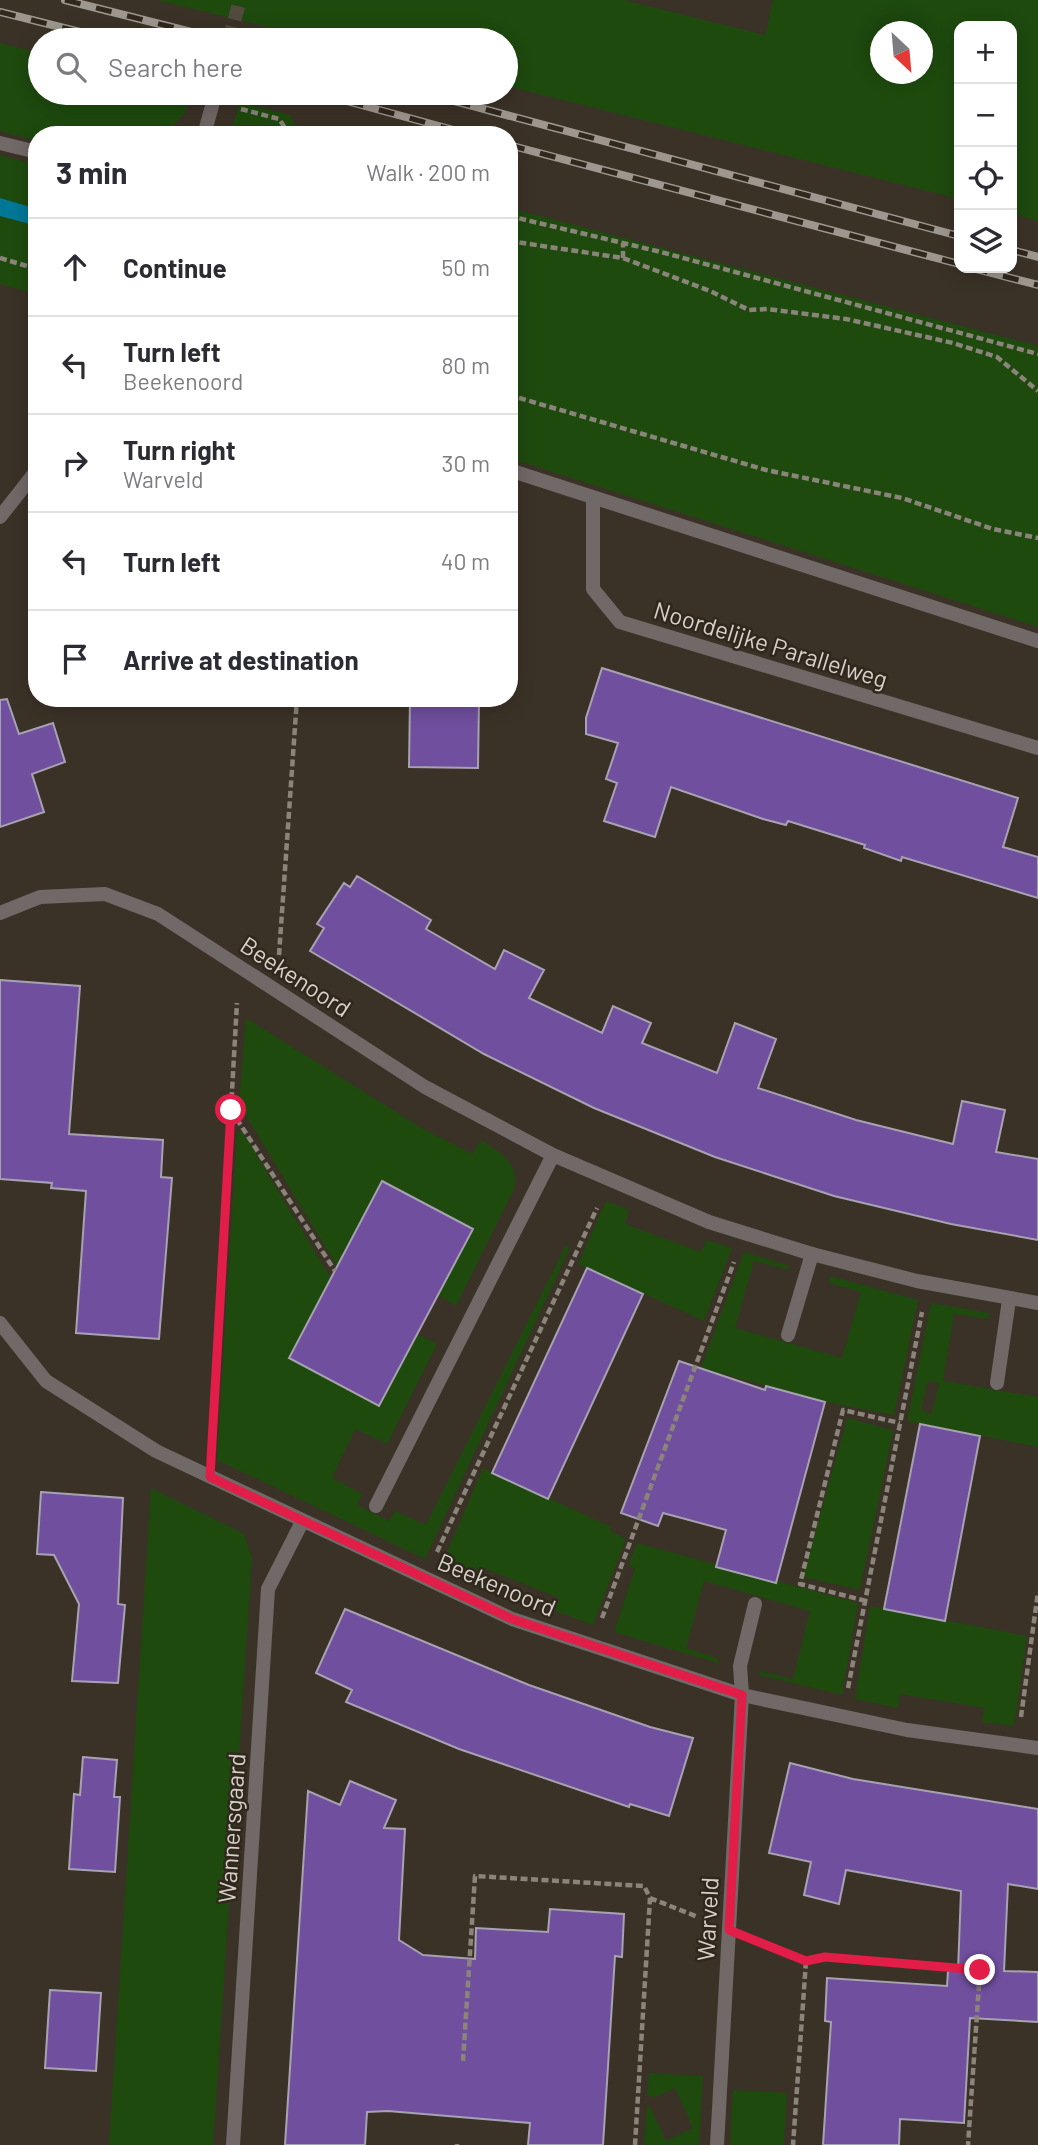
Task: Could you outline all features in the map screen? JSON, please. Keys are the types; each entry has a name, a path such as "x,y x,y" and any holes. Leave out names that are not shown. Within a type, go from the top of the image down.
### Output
{"street":[{"path":"206,126 212,105"},
{"path":"0,143 28,150"},
{"path":"518,473 1038,641"},
{"path":"0,517 28,481"},
{"name":"Noordelijke Parallelweg","path":"593,497 593,589 620,622 1038,748"},
{"name":"Beekenoord","path":"0,913 40,897 105,894 158,914 425,1087 553,1155 709,1222 812,1254 928,1283 1009,1300 1038,1303"},
{"path":"376,1506 553,1155"},
{"path":"788,1335 812,1254"},
{"path":"997,1383 1009,1300"},
{"name":"Beekenoord","path":"0,1323 46,1381 156,1451 512,1619 742,1695 907,1730 1038,1748"},
{"name":"Wannersgaard","path":"233,2145 268,1589 302,1522"},
{"name":"Warveld","path":"717,2145 742,1695 740,1666 755,1604"}],"path":[{"path":"235,105 279,120 283,126"},
{"path":"518,218 623,243 1038,354"},
{"path":"518,243 623,258 710,291 749,310 768,309 846,319 953,343 997,357 1038,391"},
{"path":"623,243 623,258"},
{"path":"0,258 28,266"},
{"path":"518,398 766,470 902,498 993,529 1038,538"},
{"path":"276,991 296,707"},
{"path":"210,1477 239,967"},
{"path":"231,1110 335,1270"},
{"path":"425,1578 611,1180"},
{"path":"592,1645 745,1233"},
{"path":"843,1717 928,1283"},
{"path":"866,1601 800,1584 843,1410 901,1423"},
{"path":"1017,1746 1038,1592"},
{"path":"463,2061 475,1876 644,1886 650,1898 635,2145"},
{"path":"650,1898 806,1961 825,1957 980,1970 968,2145"},
{"path":"793,2145 806,1961"}],"green space":[{"path":"156,0 624,0 765,35 773,0 1038,0 1038,221 1017,215 1017,21 954,21 954,198 518,89 518,28 272,28"},
{"path":"0,43 28,50 28,105 187,105 185,113 173,126 28,126 28,139 0,131"},
{"path":"239,105 252,105 290,115 296,126 233,126"},
{"path":"0,155 28,163 28,292 0,284"},
{"path":"518,210 1038,346 1038,627 518,461"},
{"path":"246,1018 418,1126 472,1154 481,1140 507,1159 514,1172 514,1189 456,1306 438,1295 473,1229 382,1180 344,1253 356,1260 338,1268 239,1104"},
{"path":"237,1132 243,1133 332,1280 288,1358 379,1406 417,1334 437,1344 387,1444 355,1429 332,1478 362,1494 357,1505 389,1521 395,1511 426,1525 566,1245 570,1248 425,1559 217,1460"},
{"path":"606,1201 629,1210 625,1224 701,1252 706,1240 732,1248 704,1321 578,1264"},
{"path":"744,1252 789,1266 788,1270 754,1261 735,1328 842,1358 861,1292 829,1283 830,1276 918,1300 894,1415 825,1402 701,1368"},
{"path":"931,1303 989,1313 988,1319 954,1314 943,1381 1038,1397 1038,1447 907,1421","holes":["928,1381 939,1383 932,1414 921,1410"]},
{"path":"847,1418 893,1430 860,1590 803,1577"},
{"path":"483,1468 611,1527 610,1531 626,1539 593,1625 555,1611 559,1598 486,1569 481,1582 441,1566"},
{"path":"151,1488 244,1534 252,1558 213,2145 109,2145"},
{"path":"637,1543 858,1603 842,1695 759,1675 760,1671 793,1679 810,1611 704,1581 686,1648 719,1659 717,1663 614,1632 635,1568 628,1565"},
{"path":"870,1606 1027,1636 1014,1726 982,1722 984,1708 900,1694 898,1708 855,1699"},
{"path":"649,2073 703,2076 699,2145 644,2145 647,2106 650,2107 666,2141 693,2128 675,2088 655,2097 647,2096"},
{"path":"733,2090 787,2093 784,2145 730,2145"}],"water":[{"path":"0,198 28,206 28,224 0,216"}],"building":[{"path":"602,668 1018,798 1003,847 1038,857 1038,898 902,857 901,861 864,848 865,845 788,821 786,825 763,819 671,787 655,837 604,821 617,783 606,779 618,743 586,734 586,718"},
{"path":"7,699 19,734 53,723 65,762 32,774 44,812 0,827 0,700"},
{"path":"410,707 479,707 478,768 409,767"},
{"path":"357,876 431,920 426,929 495,969 504,950 544,970 529,998 602,1033 613,1006 651,1023 642,1043 717,1073 735,1023 776,1039 758,1088 856,1120 953,1144 962,1101 1005,1110 996,1152 1038,1159 1038,1240 951,1224 834,1196 715,1157 594,1108 484,1054 310,951 324,928 317,924 344,883 350,887"},
{"path":"0,980 80,986 69,1134 163,1140 161,1177 172,1178 159,1339 76,1333 86,1191 51,1188 52,1183 0,1179"},
{"path":"382,1181 473,1229 379,1406 289,1358"},
{"path":"587,1268 643,1294 548,1499 492,1473"},
{"path":"679,1361 765,1390 766,1386 825,1402 776,1583 716,1567 726,1530 663,1513 658,1526 621,1513"},
{"path":"920,1424 980,1436 945,1621 884,1609"},
{"path":"41,1492 123,1498 118,1604 125,1605 118,1683 72,1681 79,1604 54,1555 37,1554"},
{"path":"345,1609 529,1685 650,1727 693,1738 669,1816 630,1804 629,1807 459,1749 346,1702 352,1690 316,1673"},
{"path":"83,1757 117,1760 114,1797 120,1797 115,1872 69,1869 74,1794 80,1795"},
{"path":"790,1763 853,1779 1038,1809 1038,1889 1008,1884 1004,1971 1038,1972 1038,2022 970,2018 964,2123 900,2119 899,2145 823,2145 831,2022 825,2021 827,1978 947,1986 948,1971 958,1971 961,1891 846,1870 839,1904 804,1895 811,1862 769,1853"},
{"path":"350,1781 396,1800 384,1828 405,1829 399,1940 423,1955 475,1959 476,1928 548,1932 550,1909 624,1914 622,1957 615,1956 603,2145 528,2145 530,2123 388,2111 367,2112 365,2145 285,2145 308,1791 340,1805"},
{"path":"50,1990 101,1993 96,2071 45,2068"}],"tunnel":[{"path":"232,28 240,0"}],"railway":[{"path":"65,0 176,28"},
{"path":"0,12 64,28"},
{"path":"361,105 439,126"},
{"path":"469,105 954,235"},
{"path":"518,147 954,263"},
{"path":"1017,251 1038,257"},
{"path":"991,273 1038,285"}],"route":[{"path":"231,1110 210,1477 512,1619 742,1695 729,1930 806,1961 825,1957 980,1970"}]}
